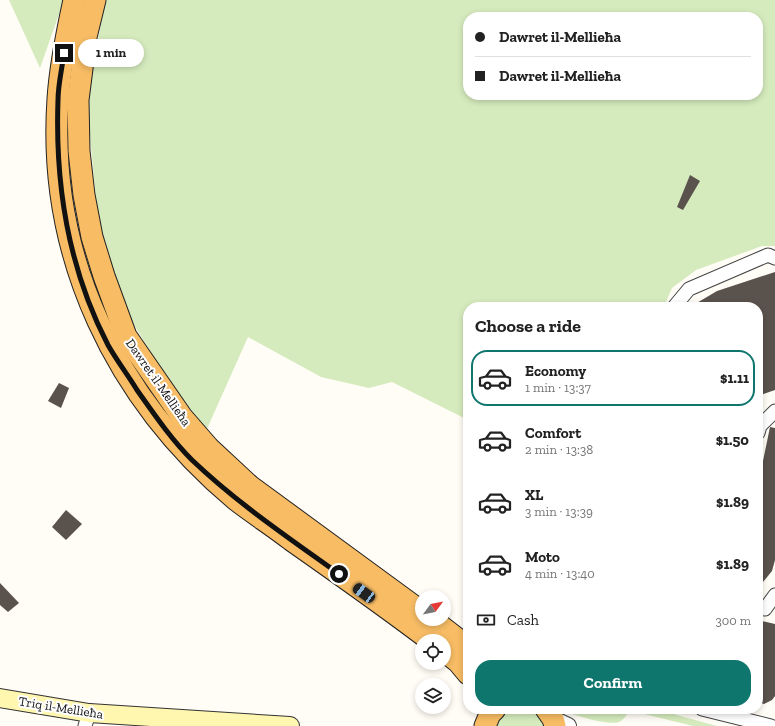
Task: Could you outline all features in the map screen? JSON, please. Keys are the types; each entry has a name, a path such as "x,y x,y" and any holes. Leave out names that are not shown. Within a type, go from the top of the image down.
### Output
{"highway":[{"name":"Dawret il-Mellieħa","path":"74,0 66,38 58,99 58,156 62,196 73,254 94,316 109,346 157,419 191,459 237,500 421,634"},
{"name":"Dawret il-Mellieħa","path":"95,0 86,38 78,100 78,151 92,237 104,276 126,336 182,417 208,448 250,486 415,607"},
{"path":"441,626 463,643"},
{"path":"451,656 463,668"}],"main road":[{"name":"Triq il-Mellieħa","path":"0,698 87,720 290,726"}],"street":[{"path":"678,302 689,289 768,255 775,258"},
{"path":"763,423 775,411"},
{"path":"766,611 775,595"},
{"path":"722,714 771,726"}],"green space":[{"path":"9,0 64,0 40,68"},
{"path":"105,0 775,0 775,246 762,246 696,270 672,288 666,302 463,302 463,418 392,382 369,388 321,377 248,337 206,431 172,387 125,310 97,213 87,102"},
{"path":"500,714 535,714 542,720 544,726 491,726"},
{"path":"572,714 627,714 622,720 614,723 607,723"},
{"path":"644,714 673,714 717,726 693,726"}],"building":[{"path":"690,175 700,181 683,210 677,207"},
{"path":"775,272 775,390 763,394 763,302 698,302 717,291"},
{"path":"59,383 69,388 61,408 48,401"},
{"path":"770,427 775,428 775,560 772,571 763,582 763,461"},
{"path":"66,510 82,524 66,540 52,527"},
{"path":"0,583 19,603 8,612 0,605"},
{"path":"763,621 775,624 775,696 772,700 764,704"}],"route":[{"path":"64,53 58,99 58,156 62,204 73,254 94,316 109,346 157,419 191,459 237,500 339,574"}]}
